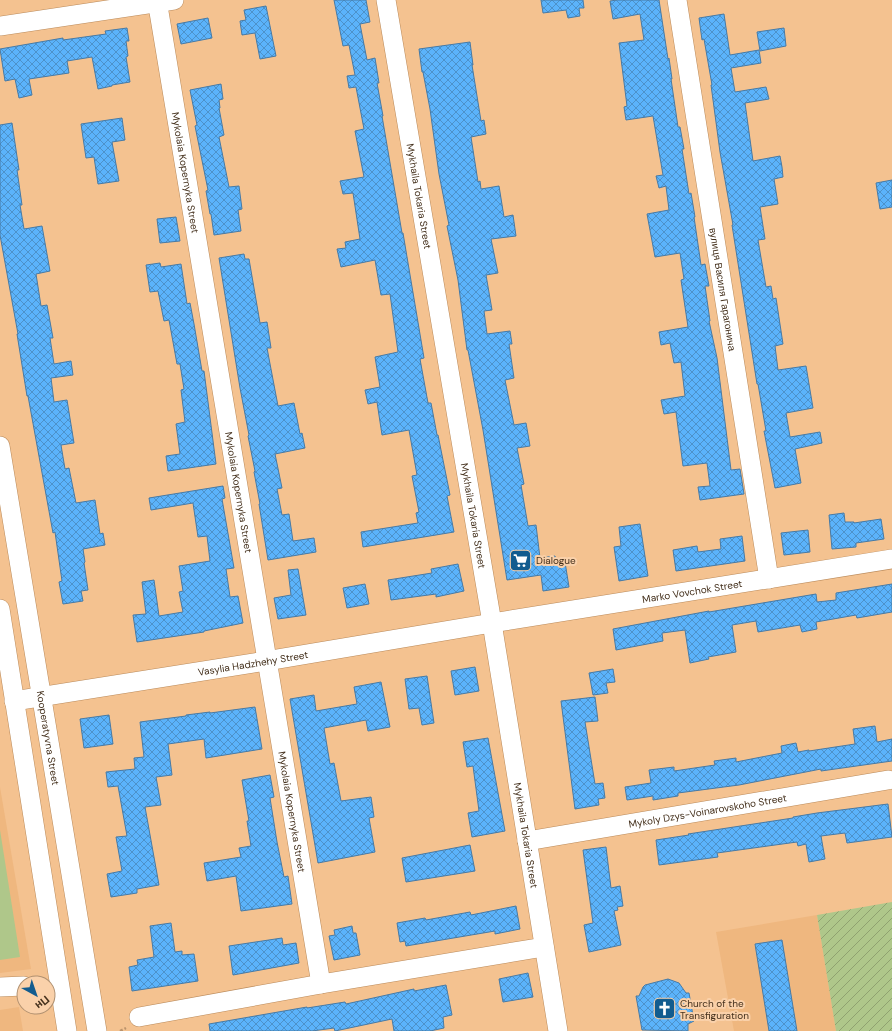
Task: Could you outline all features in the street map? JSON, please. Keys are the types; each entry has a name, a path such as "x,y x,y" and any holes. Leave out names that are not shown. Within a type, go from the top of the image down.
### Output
{"street":[{"name":"Mykhaila Tokaria Street","path":"386,0 492,623 558,1031"},
{"name":"вулиця Василя Гарагонича","path":"677,0 769,580"},
{"path":"0,26 163,1"},
{"name":"Mykolaia Kopernyka Street","path":"163,1 266,661 321,984"},
{"name":"Kooperatyvna Street","path":"0,446 97,1031"},
{"name":"Marko Vovchok Street","path":"492,623 769,580 892,559"},
{"path":"0,609 53,975"},
{"name":"Vasylia Hadzhehy Street","path":"14,701 492,623"},
{"name":"Mykoly Dzys-Voinarovskoho Street","path":"527,841 888,780"},
{"path":"139,1017 321,984 544,947"},
{"path":"0,987 16,986"},
{"path":"56,991 68,1031"}],"shaded area":[{"path":"0,787 31,969 0,973"},
{"path":"817,915 836,1031 734,1031 716,932"},
{"path":"16,1007 16,1015 20,1015 23,1031 0,1031 0,1010"}],"green space":[{"path":"0,830 20,957 0,960"},
{"path":"892,902 892,1031 836,1031 817,915"}],"building":[{"path":"334,0 366,0 370,22 360,24 367,60 375,58 382,116 424,358 420,359 428,403 431,403 450,495 447,496 454,532 363,547 361,532 418,523 416,513 419,512 412,476 417,475 409,430 382,435 377,402 368,404 365,390 380,387 375,357 398,352 390,294 381,295 375,260 341,267 337,249 346,248 345,242 360,239 353,193 343,194 340,181 364,177 355,131 364,129 356,87 349,88 347,76 355,75 349,45 343,46"},
{"path":"541,0 583,0 584,8 579,8 580,16 568,18 566,10 543,13"},
{"path":"659,0 668,59 669,58 678,127 680,127 684,149 682,149 689,194 691,193 695,217 701,265 705,264 709,286 705,286 709,321 717,358 731,470 740,469 744,494 700,500 698,487 710,486 707,463 683,466 676,412 664,414 661,400 685,396 681,362 674,363 670,343 661,345 659,332 688,327 681,280 684,279 680,253 655,257 647,214 669,210 666,186 659,188 656,176 663,175 653,116 626,120 624,107 627,106 619,43 644,40 640,14 613,19 610,1"},
{"path":"266,6 276,56 260,59 255,33 242,35 240,21 246,20 244,10"},
{"path":"724,14 730,55 759,50 761,63 731,68 735,92 766,87 769,99 745,103 753,161 780,156 782,167 783,177 774,179 778,204 760,207 765,239 758,240 766,287 771,286 773,299 776,298 783,344 775,346 778,370 806,366 813,408 786,413 790,437 820,432 822,443 795,449 801,483 775,488 764,431 766,431 757,384 733,225 720,152 712,85 704,39 702,40 699,18"},
{"path":"208,18 212,38 181,44 177,24"},
{"path":"127,28 129,41 126,41 128,56 126,57 130,82 98,89 92,57 67,61 69,73 29,79 32,95 19,98 15,79 5,81 0,49 63,38 63,40 106,34 105,31"},
{"path":"784,28 786,46 760,51 757,32"},
{"path":"470,42 481,121 484,120 486,134 471,137 478,182 480,181 481,189 499,186 504,217 513,215 516,236 491,239 498,273 486,275 492,310 484,311 487,334 510,331 512,344 509,344 514,378 505,380 514,425 526,423 530,446 517,448 524,484 521,485 528,526 536,525 540,558 555,556 557,564 565,562 569,587 543,591 541,575 507,580 483,430 467,350 458,280 447,226 449,225 439,174 430,109 419,49"},
{"path":"221,84 223,99 219,100 219,108 224,135 219,137 229,187 239,186 242,209 238,210 241,231 214,235 206,191 208,190 195,126 197,125 190,90"},
{"path":"122,118 125,140 112,142 119,181 98,184 94,157 86,158 81,124"},
{"path":"12,123 19,170 17,170 24,229 42,226 50,271 36,274 41,306 47,305 53,338 50,338 54,364 71,361 73,375 51,378 54,402 67,400 74,443 61,445 65,469 69,468 76,503 95,500 100,534 103,533 105,545 83,549 88,590 81,591 83,601 63,604 59,582 62,581 55,532 53,533 27,396 18,334 0,235 0,125"},
{"path":"892,180 892,207 880,209 876,183"},
{"path":"176,217 180,241 160,243 157,219"},
{"path":"244,254 245,259 249,259 260,323 267,322 271,348 267,348 278,406 294,403 300,434 302,433 305,448 275,454 282,488 277,489 282,515 289,514 293,541 314,538 316,552 268,560 255,471 219,258"},
{"path":"160,263 161,267 181,264 187,304 190,303 202,371 204,371 216,464 168,471 166,456 180,454 176,424 185,422 181,390 184,389 180,364 177,364 169,320 164,321 158,291 150,292 146,265"},
{"path":"223,486 225,498 222,499 234,568 226,569 230,597 238,596 243,623 204,632 137,642 133,615 146,614 142,582 154,580 159,616 183,612 179,592 183,591 179,566 210,561 207,536 198,537 193,503 151,510 149,498"},
{"path":"844,513 845,522 854,523 881,519 884,539 856,543 856,547 832,549 829,515"},
{"path":"640,524 648,576 619,581 614,547 621,546 619,527"},
{"path":"808,530 810,552 784,555 781,533"},
{"path":"742,536 745,561 676,571 673,550 697,546 698,552 721,549 720,539"},
{"path":"458,564 464,591 436,597 436,594 391,600 388,580 432,573 431,569"},
{"path":"298,569 306,615 278,619 274,598 291,595 288,570"},
{"path":"365,584 369,604 347,608 343,588"},
{"path":"892,584 892,612 857,618 856,615 816,622 817,629 802,632 800,625 758,632 756,621 732,625 736,652 708,657 709,659 690,663 685,630 662,633 663,641 616,650 613,629 709,611 816,594 817,602 836,600 836,593"},
{"path":"475,667 479,691 455,695 451,671"},
{"path":"613,669 615,682 606,683 608,693 593,695 589,673"},
{"path":"427,676 434,723 422,725 419,708 409,709 405,679"},
{"path":"381,682 390,727 368,731 366,720 324,728 330,764 334,763 341,801 371,797 374,817 369,818 375,852 318,863 290,699 314,695 316,711 357,704 354,687"},
{"path":"595,697 598,721 585,722 595,784 603,783 605,798 598,799 599,805 575,809 561,701"},
{"path":"255,707 262,749 206,758 204,739 168,744 172,775 156,777 161,805 145,807 159,885 137,889 137,893 111,897 107,874 122,871 116,837 127,836 118,786 108,787 106,772 135,769 134,758 144,757 140,722"},
{"path":"109,715 113,744 84,748 80,719"},
{"path":"875,726 877,742 892,739 892,761 821,771 821,769 739,785 678,793 678,796 653,800 653,796 627,800 625,787 651,783 649,770 674,767 674,771 715,765 714,761 736,758 736,762 782,753 781,746 796,743 798,752 855,744 853,729"},
{"path":"488,738 505,831 472,837 468,813 479,811 473,766 467,767 463,742"},
{"path":"270,775 274,797 270,798 277,842 284,877 288,876 292,904 241,911 236,876 207,881 204,863 241,857 239,848 251,846 247,821 249,821 242,780"},
{"path":"888,804 892,837 847,843 845,833 821,836 825,859 809,862 806,844 798,846 797,842 717,853 718,857 659,865 656,840 817,813"},
{"path":"470,845 475,871 406,882 402,858"},
{"path":"606,847 611,888 620,886 623,906 617,907 618,910 614,911 621,945 589,952 584,925 593,923 583,850"},
{"path":"516,906 520,929 495,934 495,931 406,946 405,941 400,942 397,923 425,918 426,920 470,912 471,915"},
{"path":"171,923 175,952 182,951 182,955 194,954 198,981 132,991 129,967 138,965 137,960 154,957 150,926"},
{"path":"352,926 353,933 356,933 360,955 334,960 329,936 335,935 334,930"},
{"path":"282,938 283,945 296,943 299,963 233,975 229,946"},
{"path":"782,940 797,1031 769,1031 755,944"},
{"path":"528,973 533,997 503,1002 499,979"},
{"name":"Church of the Transfiguration","path":"668,979 679,983 686,993 689,993 694,1021 688,1024 688,1031 642,1030 636,996 639,996 645,985"},
{"path":"446,985 452,1015 443,1017 444,1028 430,1031 394,1031 392,1019 335,1031 334,1028 312,1031 210,1031 209,1024 307,1007 345,1002 346,1004 414,989 414,991"}],"place":[{"name":"Dialogue","path":"520,560"},
{"name":"Church of the Transfiguration","path":"665,1009"}]}
